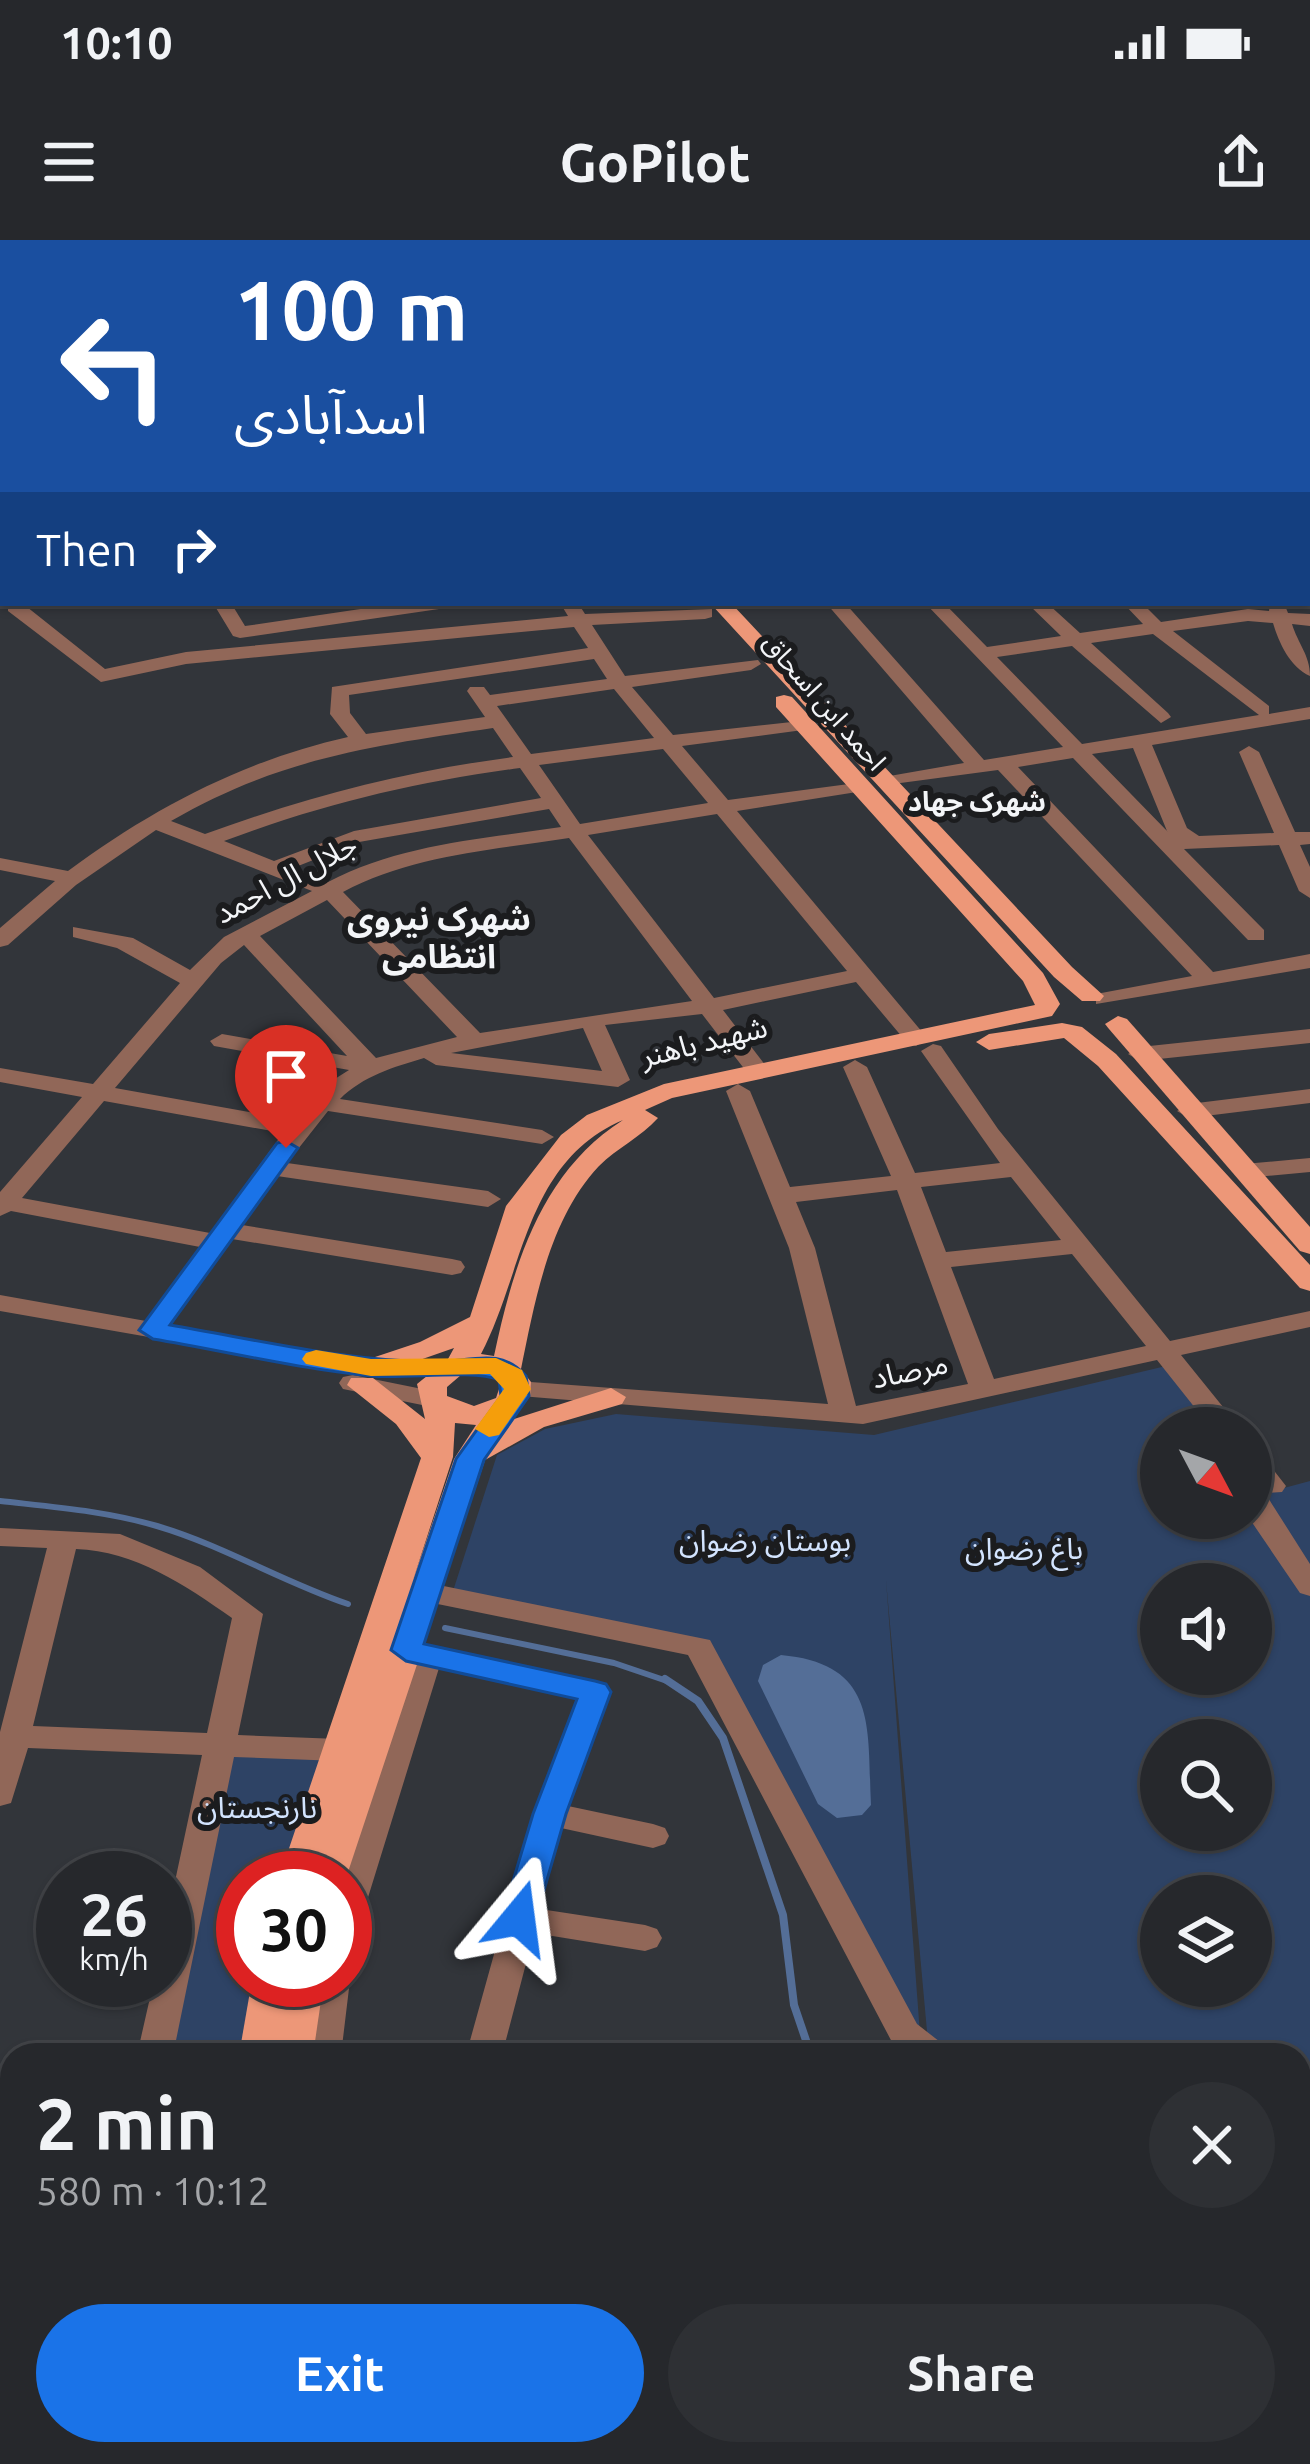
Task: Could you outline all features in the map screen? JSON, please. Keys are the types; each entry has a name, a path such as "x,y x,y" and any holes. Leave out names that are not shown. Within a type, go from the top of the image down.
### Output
{"main road":[{"name":"احمد ابن اسحاق","path":"712,607 751,664 803,724 1034,978 1056,1020 1107,1060 1310,1282"},
{"name":"احمد ابن اسحاق","path":"712,607 1108,1009 1189,1111 1307,1237"},
{"path":"1065,996 1108,1009 1095,1034 1056,1020 1065,996"},
{"name":"شهید باهنر","path":"453,1458 444,1385 483,1322 520,1206 571,1141 629,1105 1056,1020"},
{"name":"شهید باهنر","path":"337,1851 402,1651 407,1590 453,1458 508,1389 552,1210 571,1180 622,1129 666,1109 751,1080 855,1067 925,1045"},
{"path":"483,1322 366,1376 453,1458 533,1420 611,1396"},
{"path":"484,1363 508,1389 464,1416 444,1385 484,1363"},
{"name":"شهید باهنر","path":"306,1851 338,1750 402,1651"},
{"path":"260,2043 266,2007"},
{"path":"296,2043 300,2007"}],"street":[{"path":"224,606 240,632 335,609 387,606"},
{"path":"571,606 622,686 925,1045 1017,1168 1209,1407"},
{"path":"838,606 978,766"},
{"path":"937,606 1079,750 1183,843 1256,935"},
{"path":"1039,606 1161,717"},
{"path":"1135,606 1156,628 1262,710"},
{"path":"14,608 101,676 186,658 712,607"},
{"path":"982,653 1156,628 1242,609 1278,610 1310,620"},
{"path":"1278,610 1300,662 1310,670"},
{"path":"362,742 340,714 339,691 601,652"},
{"path":"4,934 73,878 222,783 310,752 362,742 486,705 751,664"},
{"path":"486,705 707,1006 751,1080 781,1196 802,1248 844,1414"},
{"path":"885,782 1310,713"},
{"path":"207,840 294,808 420,775 803,724"},
{"path":"1140,740 1183,843"},
{"path":"1249,752 1310,891"},
{"path":"1002,762 1208,980"},
{"name":"جلال ال احمد","path":"3,1204 190,980 232,942 371,868 503,839 576,833 857,786"},
{"path":"278,867 354,837 554,802"},
{"path":"156,822 329,890 475,1042"},
{"path":"1183,843 1310,838"},
{"path":"0,864 73,878"},
{"path":"82,932 124,943 190,980"},
{"path":"247,935 371,1067"},
{"path":"1108,1009 1208,980 1310,961"},
{"path":"153,1330 299,1128 321,1102 371,1067 408,1055 591,1020 707,1006 862,974"},
{"path":"1108,1009 1151,1006 1310,976"},
{"path":"408,1055 618,1080 591,1020"},
{"path":"1140,1054 1310,1036"},
{"path":"222,1041 371,1067"},
{"path":"855,1067 906,1181 984,1389"},
{"path":"1,1076 299,1128"},
{"path":"1189,1111 1310,1096"},
{"path":"321,1102 542,1137"},
{"path":"1244,1172 1310,1165"},
{"path":"272,1168 488,1199"},
{"path":"781,1196 1017,1168"},
{"path":"3,1204 452,1267"},
{"path":"933,1261 1079,1246"},
{"path":"0,1303 366,1376"},
{"name":"مرصاد","path":"508,1389 863,1415 1310,1319"},
{"path":"0,1321 444,1385"},
{"path":"1272,1533 1310,1586"},
{"path":"0,1537 110,1541 190,1574 248,1614 157,2043"},
{"path":"0,1796 8,1748 64,1539"},
{"path":"407,1590 699,1646 905,2034 917,2043"},
{"path":"360,1851 402,1651 595,1692 549,1814 487,2043"},
{"path":"8,1748 222,1744 338,1750"},
{"path":"549,1814 653,1836"},
{"path":"519,1918 645,1938"},
{"path":"325,2043 329,2007"}],"green space":[{"name":"باغ رضوان","path":"1166,1366 1198,1407 1140,1407 1140,1539 1272,1539 1272,1491 1310,1481 1310,2043 928,2043 886,1580 920,2034 708,1641 512,1611 453,1591 497,1455 545,1429 616,1414 874,1435"},
{"name":"نارنجستان","path":"220,1754 326,1755 292,1851 216,1851 216,2007 250,2007 247,2043 158,2043 165,2007 192,2007 192,1884"}],"shaded area":[{"path":"781,1655 836,1671 861,1704 867,1726 871,1805 862,1815 837,1818 818,1804 758,1681 763,1665"}],"waterway":[{"path":"0,1501 99,1513 157,1526 348,1604"},
{"path":"445,1628 614,1663 669,1682"},
{"path":"665,1679 669,1682"},
{"path":"669,1682 698,1701 723,1738 783,1915 794,2005 807,2043"}],"slow traffic":[{"path":"316,1359 371,1368 445,1370 484,1363 506,1370 518,1389 489,1429"}],"district":[{"name":"شهرک جهاد","path":"977,802"},
{"name":"شهرک نیروی انتظامی","path":"439,937"}],"route":[{"path":"286,1148 153,1330 371,1368 445,1370 484,1363 506,1370 516,1382 515,1396 502,1408 470,1459 406,1650 595,1692 549,1814 519,1918"}],"park label":[{"name":"بوستان رضوان","path":"765,1541"}]}
